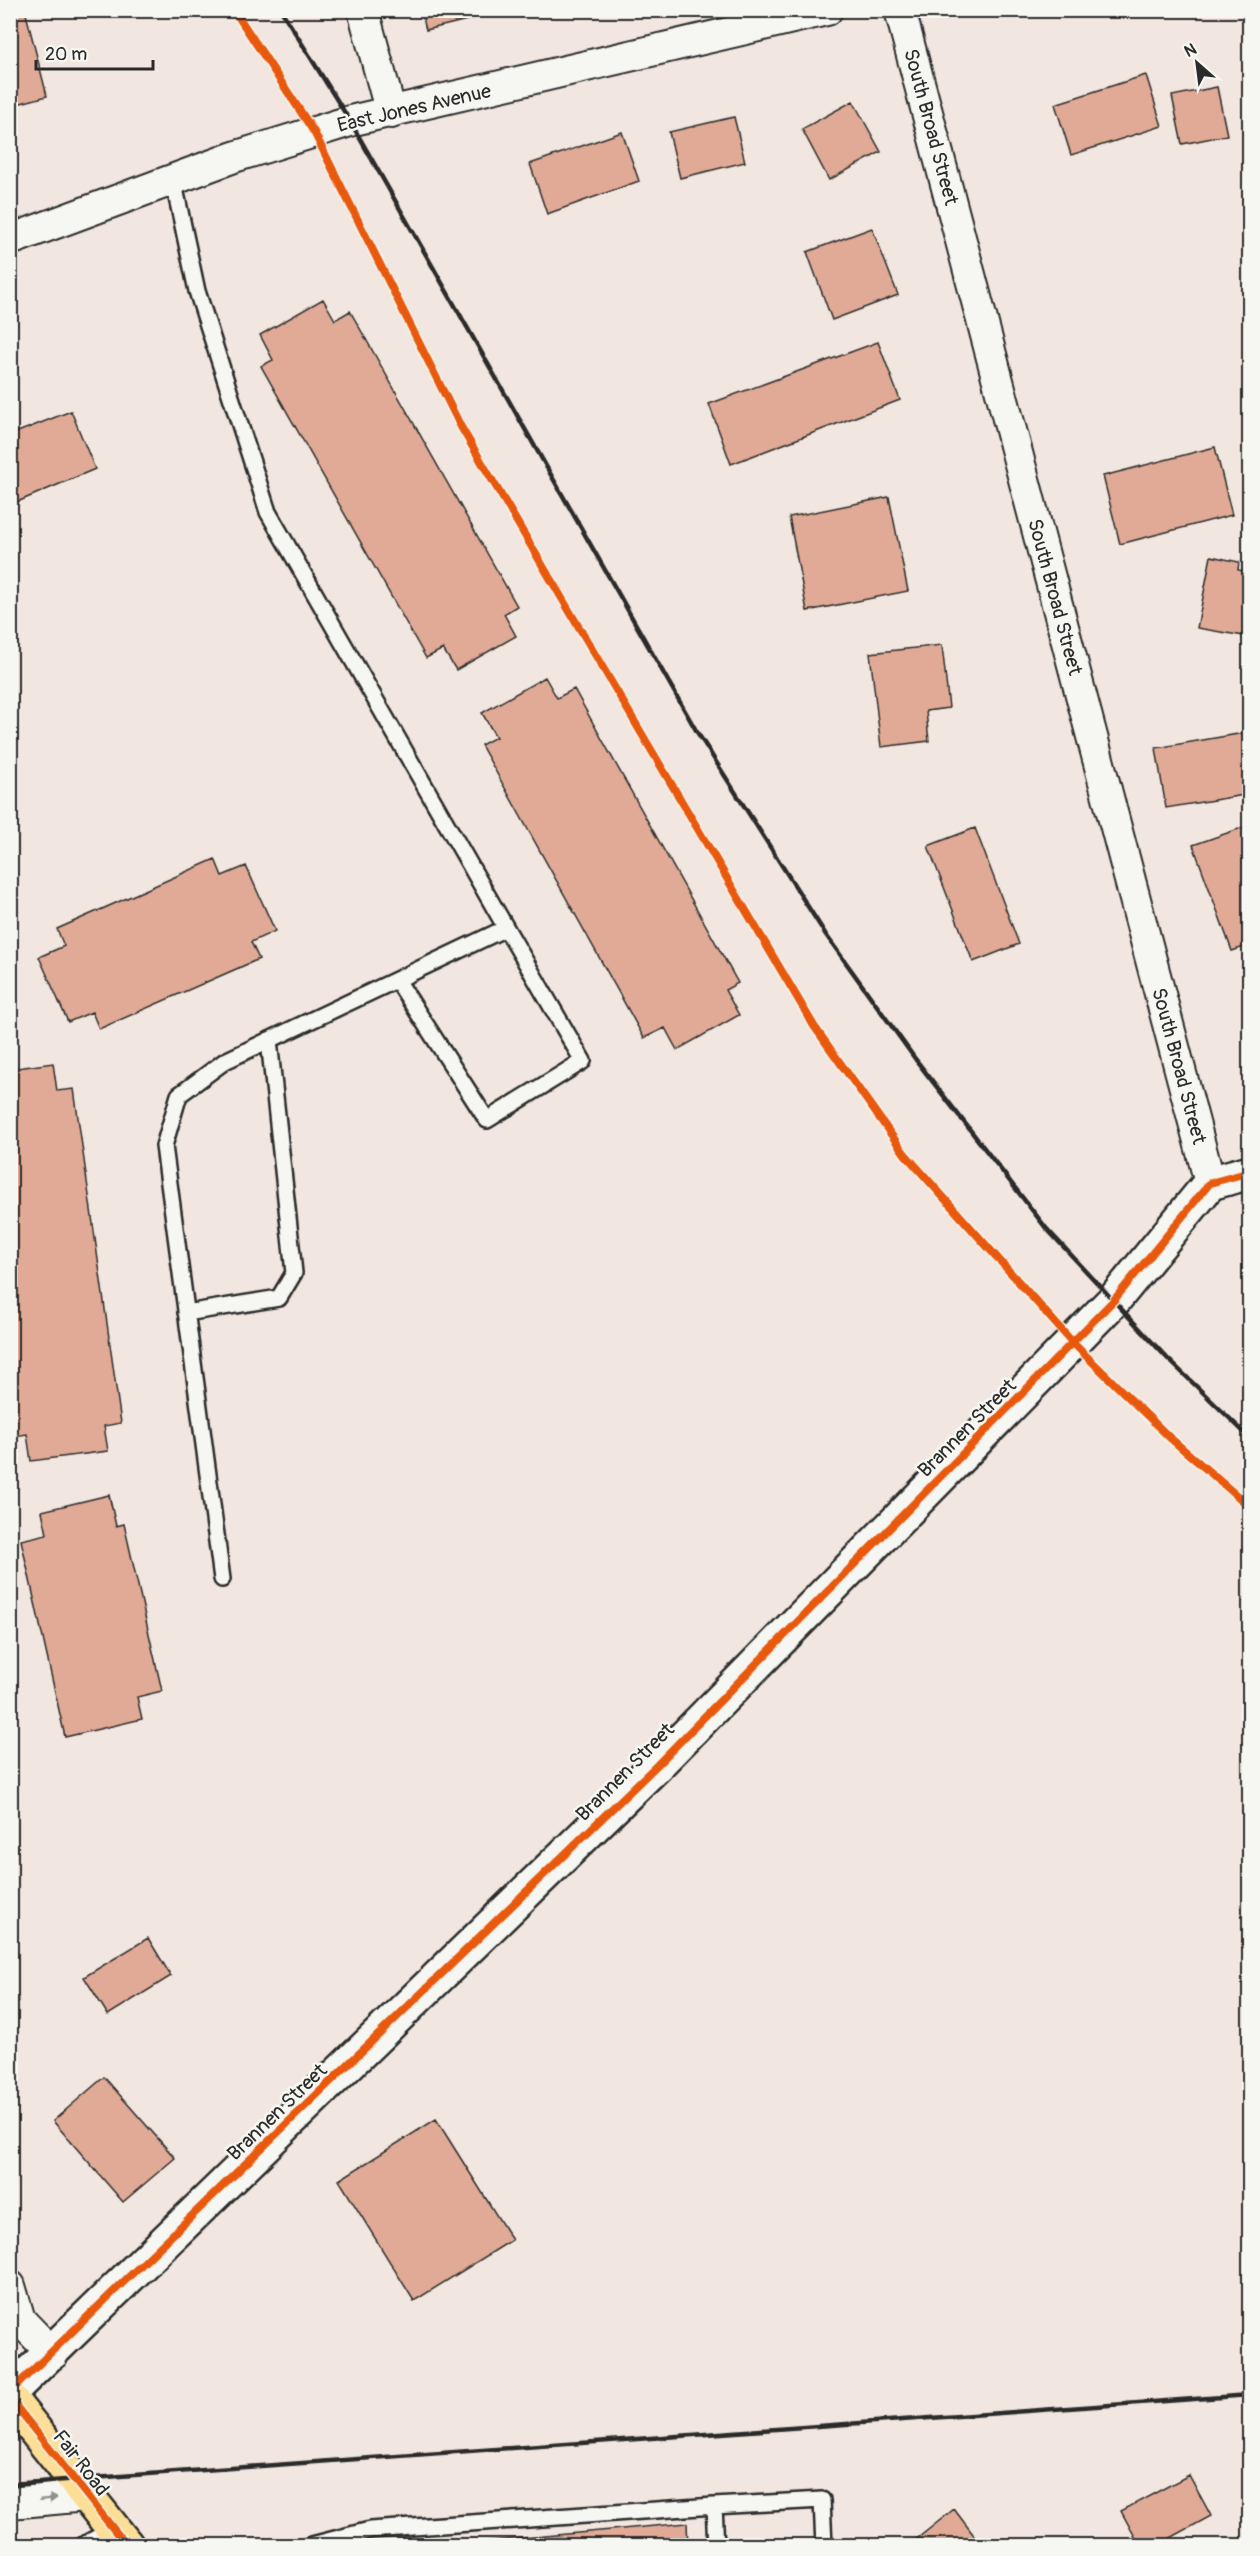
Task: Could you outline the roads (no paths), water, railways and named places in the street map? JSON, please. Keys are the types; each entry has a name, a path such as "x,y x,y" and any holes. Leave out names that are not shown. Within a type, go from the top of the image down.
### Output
{"main road":[{"name":"Fair Road","path":"10,2399 120,2537"}],"street":[{"path":"363,10 391,113"},
{"name":"East Jones Avenue","path":"10,240 234,157 332,127 827,10"},
{"name":"South Broad Street","path":"900,10 1210,1183"},
{"path":"1210,1183 1250,1172"},
{"name":"Brannen Street","path":"10,2392 53,2354 640,1782 1114,1300 1210,1183"},
{"path":"10,2286 20,2320 53,2354"},
{"path":"10,2503 86,2496"}],"lane":[{"path":"173,179 198,291 268,512 583,1061 487,1120 396,980"},
{"path":"222,1579 164,1146 179,1095 225,1061 506,928"},
{"path":"186,1313 279,1298 294,1273 269,1040"},
{"path":"308,2546 370,2530 822,2500 824,2546"},
{"path":"714,2506 716,2546"},
{"path":"81,2546 120,2537"}],"railway":[{"path":"281,10 350,121 697,732 826,935 916,1060 1046,1228 1167,1358 1250,1438"},
{"path":"10,2484 1250,2395"}]}
